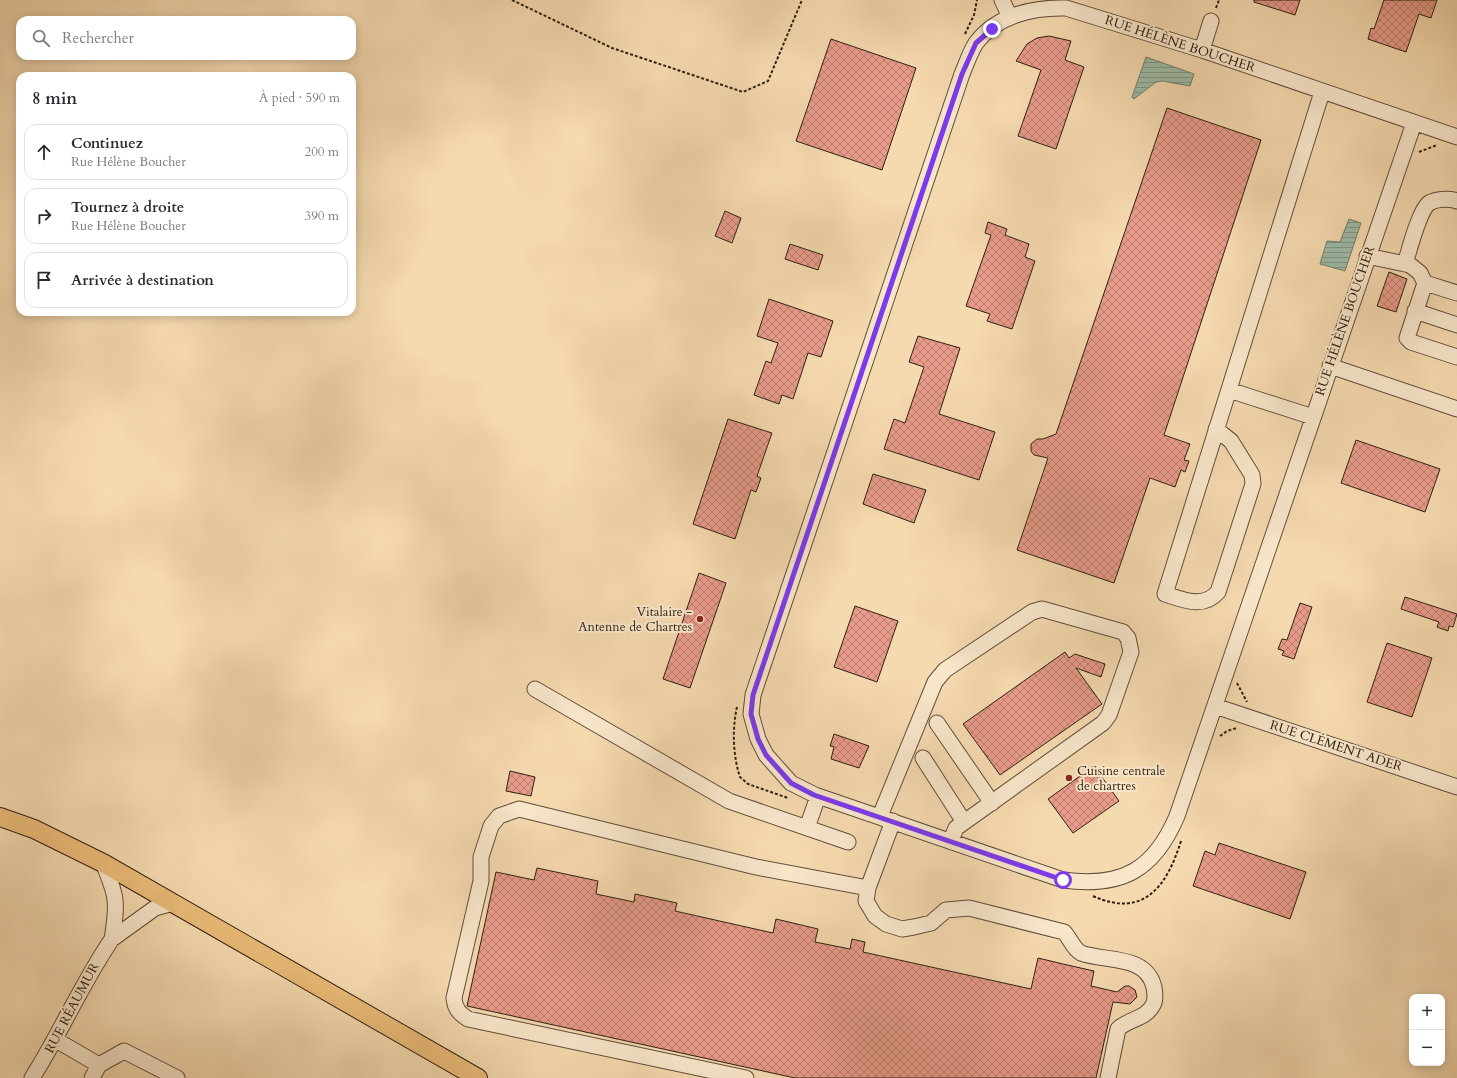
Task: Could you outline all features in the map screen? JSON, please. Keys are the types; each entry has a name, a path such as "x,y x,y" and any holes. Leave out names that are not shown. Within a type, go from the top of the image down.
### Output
{"main road":[{"path":"0,817 34,829 103,862 478,1078"}],"street":[{"path":"1002,0 1010,17"},
{"name":"RUE HÉLÈNE BOUCHER","path":"1066,8 1202,50 1414,123 1367,256 1215,706 1168,838 1153,856 1140,867 1126,875 1106,881 1087,883 1063,880 886,818 818,796 791,783 766,755 758,739 751,714 753,695 962,74 976,43 992,29 1010,17 1029,10 1066,8"},
{"path":"1202,50 1211,21"},
{"path":"1216,429 1231,441 1252,475 1253,484 1218,592 1213,598 1204,602 1191,603 1165,594 1216,429 1322,92"},
{"path":"1414,123 1457,137"},
{"path":"1405,264 1423,211 1429,203 1439,200 1457,201"},
{"path":"1367,256 1410,265 1420,273 1425,283 1457,293"},
{"path":"1425,283 1407,338 1411,342 1457,357"},
{"path":"1415,310 1457,324"},
{"path":"1330,366 1457,409"},
{"path":"1229,390 1313,417"},
{"path":"950,840 956,828 1103,723 1109,715 1131,652 1128,638 1123,632 1042,609 1032,612 945,670 935,682 886,818 866,900 875,916 886,924 902,929 931,923 946,910 969,908 1064,932 1070,938 1075,949 1081,952 1113,958 1142,968 1149,975 1153,984 1155,993 1153,1005 1142,1016 1123,1024 1118,1029 1108,1078"},
{"path":"535,689 729,801 848,842"},
{"name":"RUE CLÉMENT ADER","path":"1215,706 1457,787"},
{"path":"937,724 992,803"},
{"path":"923,758 964,822"},
{"path":"807,828 818,796"},
{"path":"746,1078 468,1019 459,1013 455,1008 454,998 481,881 481,857 491,826 499,816 520,809 756,867 868,888"},
{"name":"RUE RÉAUMUR","path":"103,862 115,892 116,913 112,939"},
{"name":"RUE RÉAUMUR","path":"32,1078 56,1040 98,960 112,939 155,908 173,903"},
{"path":"56,1040 95,1071 124,1051 177,1078"}],"path":[{"path":"512,0 612,48 743,92 768,81 802,0"},
{"path":"963,41 967,26 974,15 977,0"},
{"path":"738,703 734,723 734,736 740,777 748,784 788,798"},
{"path":"1216,740 1227,731 1241,728"},
{"path":"1089,895 1112,903 1137,903 1150,895 1172,867 1182,840"}],"shaded area":[{"path":"1146,57 1194,74 1190,86 1163,81 1156,82 1134,99 1132,97"},
{"path":"1349,219 1361,223 1345,271 1320,264 1327,241 1340,242"}],"building":[{"path":"1254,0 1300,0 1295,15 1254,2"},
{"path":"1384,0 1437,0 1431,18 1419,14 1406,52 1368,39 1371,28 1374,29"},
{"path":"1049,36 1071,41 1065,60 1084,67 1056,149 1018,136 1041,70 1016,61 1027,44 1037,38"},
{"path":"831,39 916,68 882,170 796,141"},
{"path":"1167,108 1261,140 1164,435 1190,444 1184,460 1189,461 1185,472 1181,470 1175,487 1150,478 1114,583 1017,550 1048,458 1034,455 1031,451 1031,444 1037,439 1043,439 1056,434"},
{"path":"725,211 741,218 732,243 715,236"},
{"path":"988,222 1007,229 1005,235 1029,244 1025,257 1035,261 1012,329 987,321 990,314 966,306 991,235 985,233"},
{"path":"790,244 823,255 818,270 785,259"},
{"path":"1389,272 1407,279 1396,312 1377,306"},
{"path":"769,299 833,321 821,357 808,353 793,399 782,395 779,404 754,395 766,361 771,363 778,343 757,336"},
{"path":"918,336 960,348 939,414 995,432 979,480 884,449 894,419 905,423 924,367 909,362"},
{"path":"728,419 772,433 757,476 761,478 756,492 751,490 735,539 693,524"},
{"path":"1356,440 1440,469 1425,512 1341,483"},
{"path":"873,474 926,490 914,523 863,504"},
{"path":"699,573 726,583 690,688 663,679"},
{"path":"1405,597 1457,614 1453,627 1449,626 1448,631 1437,627 1439,622 1401,609"},
{"path":"1300,603 1312,607 1294,659 1282,655 1284,651 1278,649 1282,639 1287,640"},
{"path":"855,606 898,621 877,682 834,667"},
{"path":"1387,643 1432,658 1412,717 1367,702"},
{"path":"1065,652 1069,658 1075,654 1105,664 1101,677 1076,668 1102,704 1000,775 963,724"},
{"path":"834,734 869,746 859,768 831,759 834,747 830,746"},
{"path":"1094,766 1119,801 1073,833 1048,799"},
{"path":"510,771 535,777 531,796 506,791"},
{"path":"1219,843 1306,872 1290,919 1193,886 1205,851 1215,855"},
{"path":"537,868 598,881 596,894 634,902 635,894 677,903 675,911 773,933 776,919 818,929 815,942 850,949 852,939 865,942 863,952 1031,989 1038,958 1094,971 1091,986 1117,992 1125,986 1129,986 1135,990 1137,997 1130,1004 1113,1002 1096,1078 795,1078 467,1006 496,872 534,880"}],"place":[{"name":"Vitalaire - Antenne de Chartres","path":"700,619"},
{"name":"Cuisine centrale de chartres","path":"1069,778"}],"route":[{"path":"992,29 976,43 962,74 753,695 751,714 758,739 766,755 791,783 814,795 880,816 1063,880"}]}
